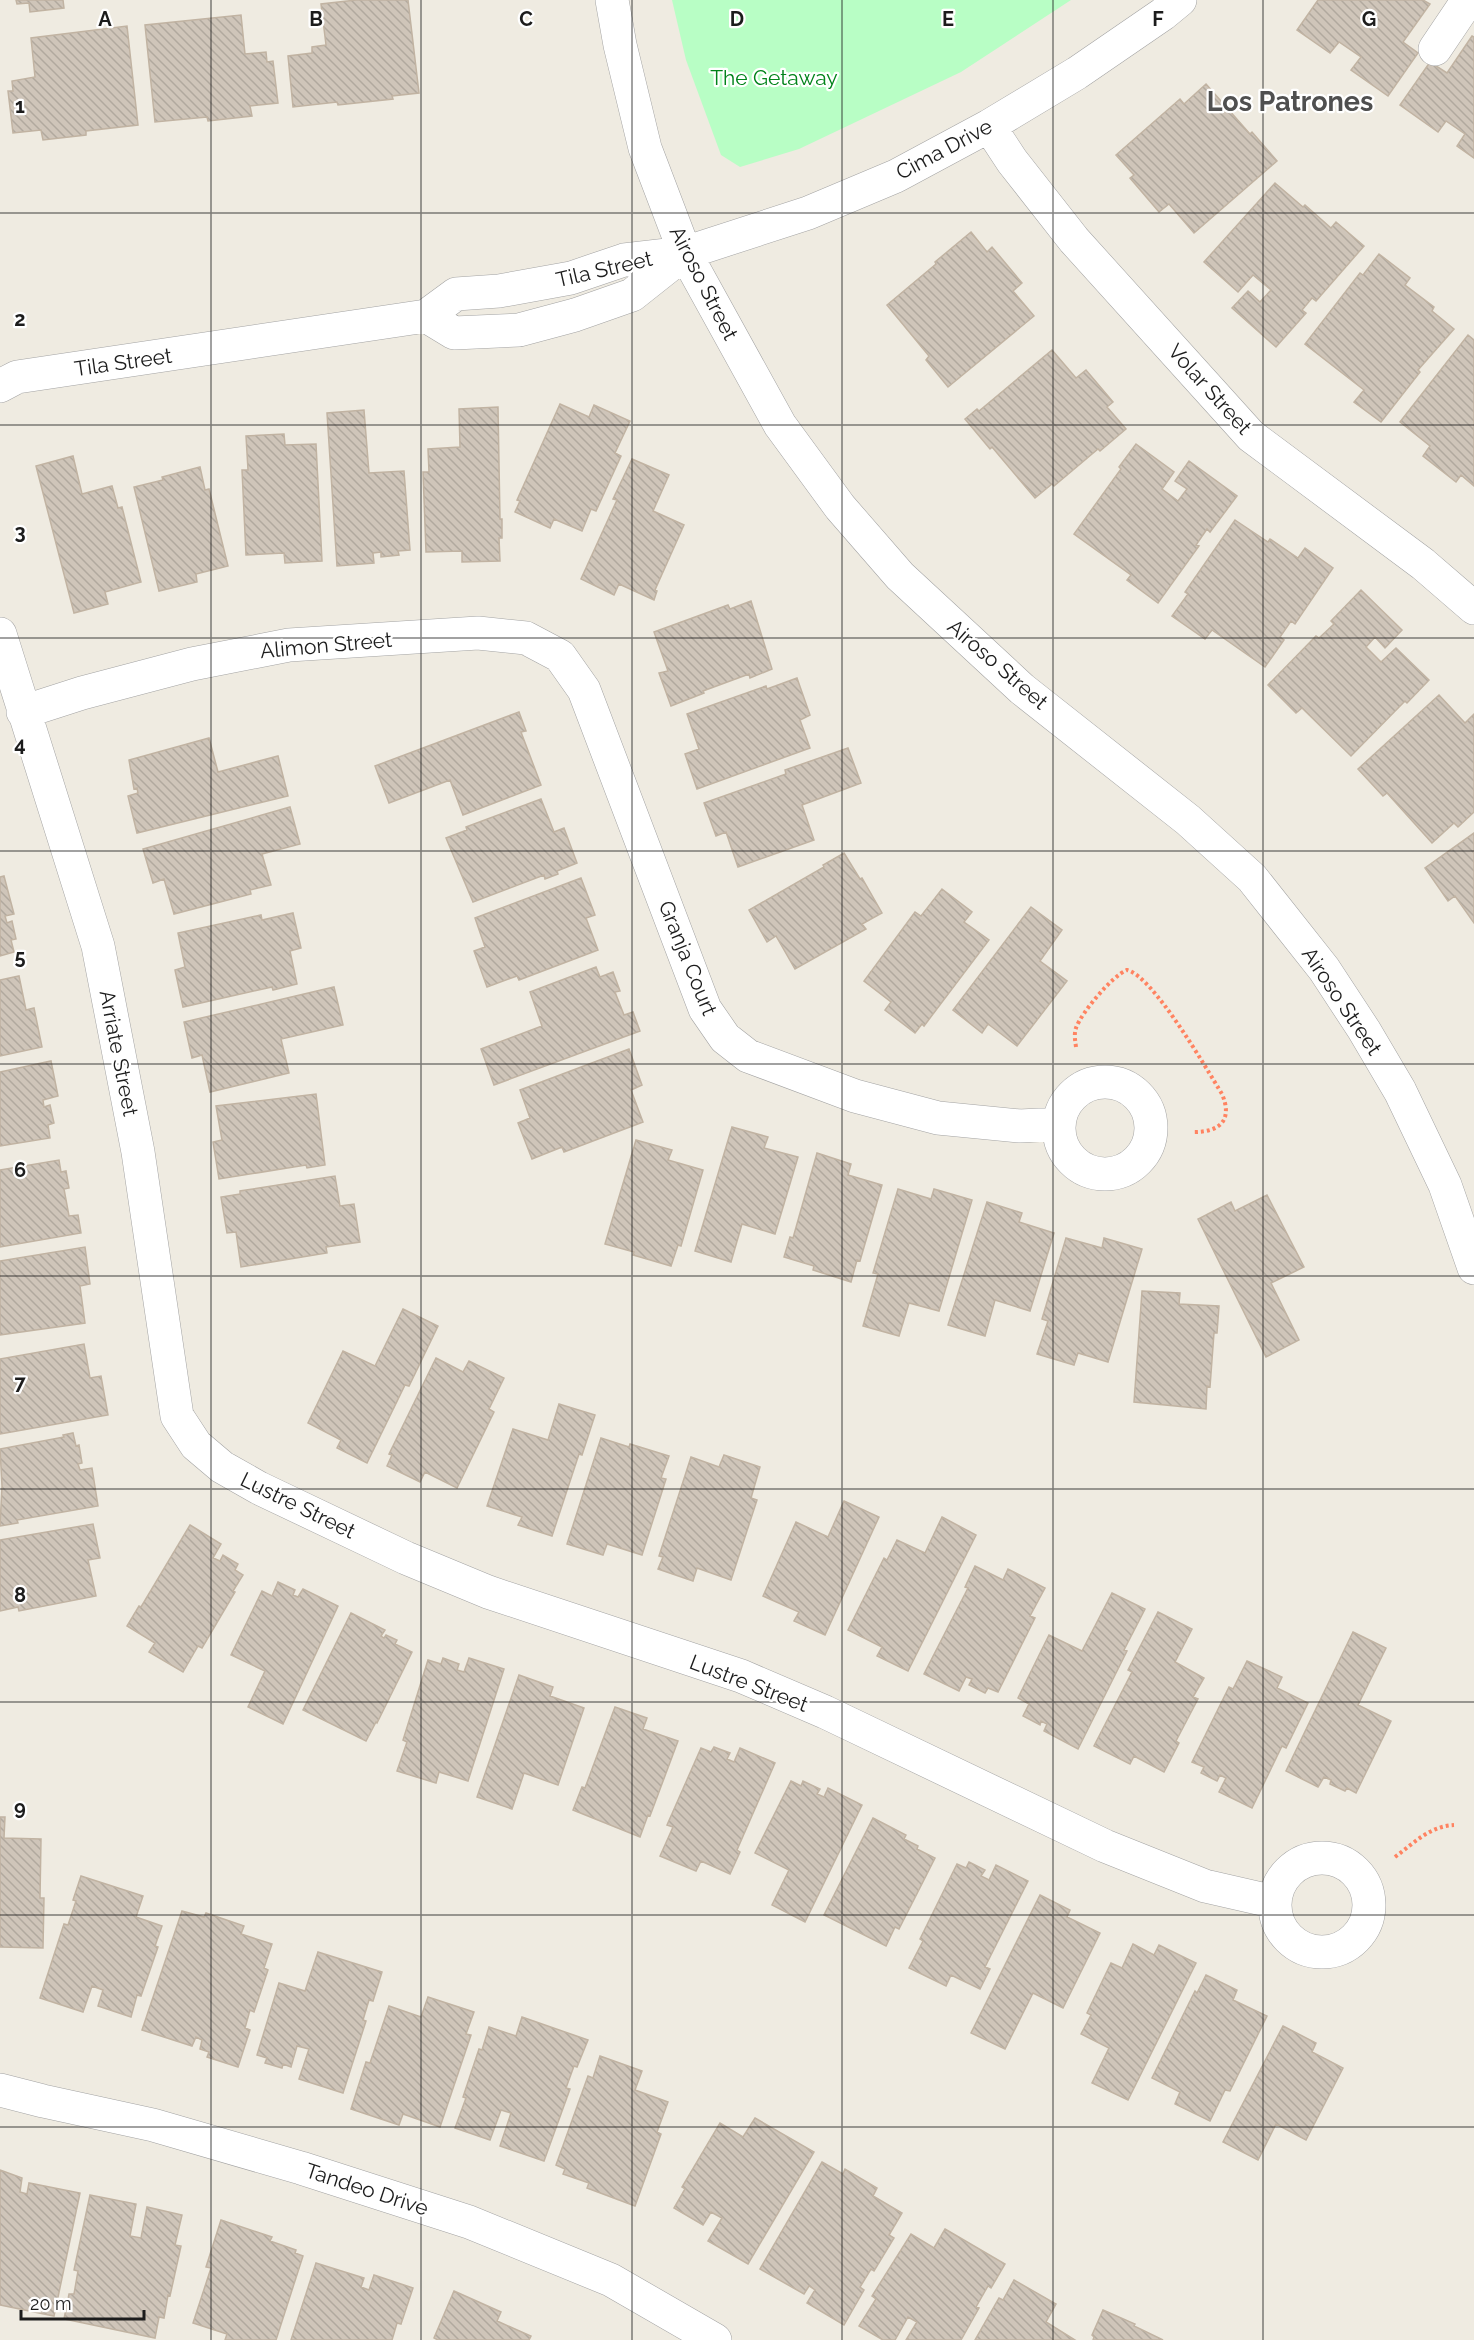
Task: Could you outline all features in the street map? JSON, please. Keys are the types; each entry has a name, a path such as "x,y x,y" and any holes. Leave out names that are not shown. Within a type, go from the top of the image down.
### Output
{"street":[{"name":"Airoso Street","path":"612,0 620,45 645,148 685,253 780,425 840,507 900,576 1022,689 1188,820 1252,878 1324,969 1400,1091 1445,1185 1474,1268"},
{"name":"Cima Drive","path":"685,253 808,213 896,176 989,126 1077,73 1180,0"},
{"path":"1435,49 1468,0"},
{"name":"Volar Street","path":"989,126 1012,161 1074,240 1251,436 1423,564 1474,608"},
{"name":"Tila Street","path":"0,386 17,377 426,316 456,294 499,291 571,278 624,260 685,253"},
{"name":"Alimon Street","path":"23,712 82,693 192,664 289,645 477,633 526,639 560,656"},
{"name":"Arriate Street","path":"0,634 98,946 138,1152 177,1416 196,1445 222,1467"},
{"name":"Granja Court","path":"560,656 584,690 608,747 705,1009 725,1038 748,1056 855,1096 938,1118 1020,1126 1058,1124"},
{"name":"Lustre Street","path":"222,1467 322,1519 406,1558 488,1592 741,1676 825,1712 1105,1846 1205,1886 1275,1902"},
{"name":"Tandeo Drive","path":"0,2090 153,2125 301,2168 469,2222 611,2280 715,2340"}],"path":[{"path":"1076,1047 1075,1030 1079,1021 1113,978 1126,970 1138,975 1174,1018 1226,1103 1226,1116 1218,1127 1194,1132"},
{"path":"1395,1857 1431,1830 1454,1825"}],"green space":[{"name":"The Getaway","path":"672,0 1071,0 961,72 799,149 740,167 721,155 686,60"}],"building":[{"path":"16,0 63,0 64,8 30,12 29,3 17,4"},
{"path":"356,0 408,0 419,93 392,96 393,99 293,107 288,56 312,53 312,47 326,45 321,4"},
{"path":"1318,0 1423,0 1430,4 1403,42 1418,53 1388,96 1351,70 1361,57 1339,42 1330,53 1297,30"},
{"path":"241,15 245,54 266,52 267,62 273,61 278,103 250,106 252,116 208,121 207,117 155,122 145,25"},
{"path":"127,26 138,125 86,131 86,135 43,140 41,130 13,133 8,91 13,91 12,81 35,77 31,38"},
{"path":"1472,36 1474,37 1474,158 1457,146 1465,134 1446,121 1438,132 1400,105 1430,62 1447,73"},
{"path":"1206,84 1277,161 1194,233 1169,204 1159,212 1130,178 1134,175 1116,155 1180,99 1184,104"},
{"path":"1275,183 1331,228 1336,222 1364,246 1316,301 1312,298 1302,310 1306,313 1276,347 1232,308 1248,291 1260,302 1271,290 1253,275 1238,292 1204,262"},
{"path":"971,232 987,252 992,247 1022,283 1013,291 1034,316 948,387 926,360 929,356 887,305"},
{"path":"1379,254 1410,278 1405,285 1434,307 1432,311 1454,329 1418,370 1420,372 1381,422 1354,402 1364,390 1305,344 1360,273 1363,275"},
{"path":"1468,335 1474,340 1474,486 1461,475 1456,482 1423,456 1430,446 1400,422"},
{"path":"1052,350 1076,378 1086,370 1113,402 1107,407 1126,429 1054,486 1052,484 1035,498 965,419 977,409 979,411"},
{"path":"560,404 589,417 594,405 630,421 615,453 621,456 596,511 591,509 582,531 554,519 550,528 515,512 520,501 517,500"},
{"path":"498,407 500,519 502,519 502,538 499,538 500,561 462,562 462,551 426,552 423,472 429,472 428,449 460,447 459,409"},
{"path":"364,410 369,473 404,471 410,550 398,551 399,555 381,557 381,552 373,553 374,563 337,566 327,413"},
{"path":"284,434 285,445 316,444 322,561 285,563 284,553 246,555 242,470 248,470 246,436"},
{"path":"1136,444 1174,472 1162,489 1178,501 1187,489 1175,481 1189,461 1237,496 1210,532 1207,529 1196,545 1199,546 1158,603 1127,580 1131,575 1074,534 1121,469 1119,467"},
{"path":"73,456 82,494 112,486 118,508 122,507 141,582 105,592 108,604 74,613 36,466"},
{"path":"632,459 669,475 653,511 684,525 655,590 657,591 654,600 619,584 614,595 581,579 617,500 613,499"},
{"path":"200,467 205,490 209,489 228,566 196,574 197,582 159,591 134,487"},
{"path":"1235,520 1268,542 1270,539 1298,558 1305,548 1333,568 1295,624 1291,621 1280,637 1284,640 1265,667 1212,630 1205,639 1172,616 1188,594 1185,592"},
{"path":"1361,590 1402,630 1385,648 1375,637 1366,647 1381,662 1396,648 1429,680 1351,756 1302,708 1296,713 1268,685 1316,636 1319,638 1334,624 1331,621"},
{"path":"751,601 772,669 750,678 749,674 671,706 659,673 668,671 654,632 728,605 730,609"},
{"path":"797,678 810,715 800,720 810,748 697,789 685,754 699,749 687,714 766,686 767,689"},
{"path":"1439,695 1465,723 1474,714 1474,812 1458,827 1454,823 1432,843 1387,793 1383,796 1358,769"},
{"path":"519,712 526,731 521,732 541,785 463,815 450,780 389,803 375,766"},
{"path":"209,738 218,772 278,756 288,796 137,833 128,796 138,793 137,788 134,789 129,760"},
{"path":"848,748 861,783 802,805 814,840 738,867 726,832 716,836 704,803 786,774 785,770"},
{"path":"541,799 554,832 564,828 577,863 545,879 544,875 473,902 446,838 467,830 466,827"},
{"path":"290,807 300,844 262,854 271,885 250,890 251,894 174,914 164,879 153,883 143,849"},
{"path":"1474,833 1474,923 1455,896 1448,901 1425,868"},
{"path":"844,853 860,879 862,878 882,913 862,924 866,929 795,969 776,936 767,942 749,910"},
{"path":"4,876 14,914 5,916 7,923 12,921 16,939 11,940 14,952 0,956 0,877"},
{"path":"581,878 595,915 586,918 598,950 519,980 517,976 487,987 474,951 485,947 475,918"},
{"path":"942,889 972,912 964,922 989,940 924,1026 922,1024 915,1033 885,1010 891,1002 864,981 915,912 921,916"},
{"path":"1031,907 1062,930 1040,961 1067,981 1017,1046 988,1024 982,1033 953,1010"},
{"path":"293,913 301,948 290,951 297,984 273,990 272,987 183,1007 175,970 185,967 178,933 261,915 262,920"},
{"path":"596,967 600,977 613,972 620,991 615,992 624,1015 633,1012 640,1031 494,1085 481,1049 542,1026 530,992"},
{"path":"19,976 26,1010 34,1008 42,1047 0,1056 0,980"},
{"path":"334,987 343,1025 281,1039 289,1073 210,1092 202,1055 192,1058 184,1022"},
{"path":"629,1049 642,1085 631,1090 643,1122 564,1152 562,1147 532,1159 518,1123 530,1118 520,1090"},
{"path":"51,1061 58,1096 43,1100 44,1107 50,1105 54,1123 48,1125 50,1138 0,1146 0,1072"},
{"path":"316,1094 325,1165 307,1168 306,1165 219,1179 213,1142 222,1140 216,1106"},
{"path":"732,1127 768,1137 764,1148 798,1157 775,1234 742,1224 731,1262 695,1251"},
{"path":"636,1140 672,1150 668,1160 703,1170 681,1246 678,1245 671,1266 605,1244"},
{"path":"817,1153 851,1164 848,1175 882,1185 860,1261 857,1260 851,1282 813,1270 814,1266 784,1257 790,1237 793,1238"},
{"path":"59,1160 61,1172 66,1171 69,1188 64,1189 69,1216 78,1215 81,1233 0,1247 0,1170"},
{"path":"335,1176 340,1206 354,1204 360,1242 326,1247 327,1253 241,1267 236,1232 227,1233 221,1197 240,1194 240,1191"},
{"path":"898,1189 931,1199 934,1189 972,1200 939,1311 909,1303 899,1336 863,1326 878,1274 873,1273"},
{"path":"1267,1195 1304,1267 1271,1283 1299,1340 1266,1357 1198,1219 1231,1202 1235,1211"},
{"path":"987,1202 1022,1213 1019,1222 1054,1233 1030,1311 995,1300 985,1336 948,1325"},
{"path":"1066,1238 1102,1248 1104,1238 1142,1249 1108,1362 1078,1353 1074,1365 1037,1354 1048,1321 1042,1319"},
{"path":"85,1247 90,1284 80,1286 85,1323 0,1335 0,1261"},
{"path":"1142,1291 1180,1293 1179,1304 1219,1306 1217,1333 1214,1333 1210,1387 1207,1386 1206,1409 1134,1402"},
{"path":"403,1309 438,1326 409,1386 405,1385 367,1463 337,1448 341,1440 308,1423 343,1351 375,1366"},
{"path":"84,1344 90,1378 101,1376 108,1415 0,1434 0,1359"},
{"path":"436,1358 463,1372 469,1361 504,1378 489,1409 494,1412 457,1488 425,1472 420,1482 387,1466 392,1455 389,1454"},
{"path":"559,1404 595,1415 582,1455 579,1454 552,1536 518,1525 522,1517 487,1506 513,1429 548,1440"},
{"path":"73,1433 76,1446 79,1445 82,1463 78,1464 80,1470 92,1468 98,1506 17,1520 18,1523 0,1526 2,1486 0,1449 64,1437 63,1435"},
{"path":"601,1438 669,1456 661,1478 666,1479 642,1555 607,1544 603,1555 567,1544"},
{"path":"724,1455 760,1467 751,1498 757,1500 731,1580 697,1568 693,1581 658,1569 663,1557 659,1556 691,1457 719,1467"},
{"path":"844,1501 879,1517 825,1635 794,1621 799,1612 763,1596 796,1522 828,1537"},
{"path":"942,1517 976,1535 908,1671 877,1656 882,1647 848,1630 884,1558 887,1560 897,1540 925,1553"},
{"path":"93,1524 100,1558 88,1560 96,1596 19,1611 18,1607 0,1611 0,1540"},
{"path":"190,1525 221,1544 213,1558 220,1561 223,1555 238,1564 235,1570 243,1575 202,1648 198,1646 183,1672 149,1652 155,1643 127,1626 139,1606 141,1607"},
{"path":"975,1566 1003,1580 1008,1569 1045,1588 1030,1616 1035,1618 998,1692 988,1688 985,1693 969,1685 972,1679 966,1677 959,1691 924,1674 968,1588 965,1587"},
{"path":"278,1582 295,1590 293,1595 298,1597 303,1589 338,1606 283,1724 248,1707 265,1671 231,1655 262,1591 272,1596"},
{"path":"1112,1593 1145,1609 1124,1650 1127,1651 1078,1749 1044,1731 1047,1724 1041,1721 1040,1725 1023,1716 1029,1704 1018,1698 1049,1635 1082,1651"},
{"path":"1158,1612 1192,1629 1175,1662 1204,1678 1193,1697 1198,1699 1176,1741 1179,1743 1164,1772 1134,1756 1130,1764 1094,1746 1132,1672 1128,1670"},
{"path":"351,1613 385,1630 381,1636 384,1638 386,1635 397,1640 395,1644 412,1652 366,1741 303,1710"},
{"path":"1353,1632 1386,1648 1358,1705 1391,1721 1356,1793 1330,1784 1331,1780 1324,1777 1318,1787 1286,1771"},
{"path":"443,1658 459,1664 457,1670 464,1672 469,1658 504,1669 468,1781 439,1772 436,1783 397,1771 407,1742 403,1740 428,1660 441,1664"},
{"path":"1247,1661 1282,1677 1277,1688 1308,1703 1286,1748 1282,1746 1252,1808 1219,1792 1226,1778 1220,1775 1217,1781 1201,1773 1204,1767 1192,1762 1229,1687 1233,1689"},
{"path":"519,1675 553,1687 550,1696 584,1708 558,1785 524,1773 512,1809 477,1797"},
{"path":"615,1707 647,1718 643,1729 678,1741 640,1837 573,1810 582,1787 585,1788"},
{"path":"714,1747 730,1753 727,1759 734,1762 740,1748 775,1763 737,1850 740,1852 730,1874 701,1861 696,1871 660,1856 673,1827 667,1825 701,1748 711,1752"},
{"path":"791,1781 801,1786 803,1781 820,1789 817,1794 824,1797 828,1788 862,1805 805,1922 772,1905 789,1870 755,1853"},
{"path":"0,1817 5,1817 4,1838 41,1839 40,1898 44,1898 43,1948 0,1947"},
{"path":"873,1818 906,1835 904,1839 935,1858 899,1929 895,1927 886,1946 824,1915"},
{"path":"969,1862 985,1870 981,1876 989,1880 996,1865 1028,1881 985,1967 990,1969 980,1989 951,1975 946,1986 909,1968 923,1941 920,1939 957,1864 966,1868"},
{"path":"81,1876 143,1896 136,1917 162,1926 155,1946 158,1947 141,1996 137,1995 131,2017 98,2006 103,1990 92,1986 83,2012 40,1998 64,1924 68,1925"},
{"path":"1040,1895 1070,1910 1067,1917 1100,1933 1063,2008 1033,1993 1005,2049 971,2033"},
{"path":"182,1911 204,1917 206,1913 244,1926 241,1934 272,1944 264,1968 268,1970 254,2012 250,2010 245,2028 250,2030 238,2067 207,2057 209,2052 200,2049 202,2040 196,2037 192,2046 142,2030"},
{"path":"1133,1944 1154,1955 1159,1945 1196,1963 1128,2100 1092,2083 1109,2048 1081,2034 1091,2015 1087,2013 1111,1963 1122,1968"},
{"path":"318,1952 382,1972 373,2001 369,2000 363,2020 366,2021 343,2093 299,2079 309,2049 297,2046 291,2067 283,2064 282,2068 265,2063 267,2058 257,2055 279,1983 305,1991"},
{"path":"1206,1975 1237,1990 1233,2000 1267,2016 1230,2091 1225,2090 1210,2121 1175,2104 1180,2092 1152,2078 1195,1991 1197,1993"},
{"path":"428,1997 474,2012 466,2034 471,2035 440,2127 403,2114 399,2125 351,2109 366,2062 370,2063 389,2006 421,2017"},
{"path":"522,2017 588,2040 577,2067 574,2066 566,2088 570,2089 544,2161 500,2146 511,2113 501,2110 490,2140 455,2128 466,2098 463,2097 479,2049 482,2050 489,2027 516,2036"},
{"path":"1283,2026 1316,2043 1312,2052 1343,2068 1306,2140 1276,2124 1258,2160 1223,2142"},
{"path":"600,2056 642,2071 635,2090 668,2102 657,2132 661,2134 635,2206 587,2188 589,2183 563,2174 565,2169 556,2165 588,2076 593,2078"},
{"path":"755,2118 814,2152 748,2264 708,2241 722,2218 711,2212 703,2225 674,2208 685,2189 682,2187 720,2123 743,2137"},
{"path":"822,2162 843,2174 845,2169 877,2188 873,2196 902,2213 889,2235 894,2238 874,2271 871,2269 860,2287 864,2290 844,2325 807,2303 815,2290 809,2286 804,2294 760,2269"},
{"path":"0,2170 22,2178 20,2192 27,2194 29,2183 80,2193 54,2316 0,2305"},
{"path":"90,2195 136,2204 130,2236 141,2238 147,2207 182,2215 175,2245 181,2246 164,2318 159,2317 155,2338 64,2319 69,2294 74,2294 78,2271 74,2270"},
{"path":"221,2220 272,2237 270,2241 296,2250 295,2253 303,2256 276,2340 225,2340 227,2334 193,2323 211,2268 206,2267"},
{"path":"945,2229 1005,2264 991,2288 988,2286 961,2340 906,2340 917,2322 908,2317 895,2340 883,2340 859,2326 876,2299 872,2296 911,2234 934,2248"},
{"path":"316,2263 364,2278 361,2287 369,2290 374,2275 413,2288 401,2324 397,2323 392,2340 291,2340"},
{"path":"1014,2280 1056,2304 1046,2322 1075,2340 975,2340 999,2298 1003,2300"},
{"path":"454,2291 501,2312 497,2321 531,2336 529,2340 438,2340 434,2338"},
{"path":"1103,2310 1163,2340 1093,2340 1092,2335"}],"district":[{"name":"Los Patrones","path":"1290,101"}]}
